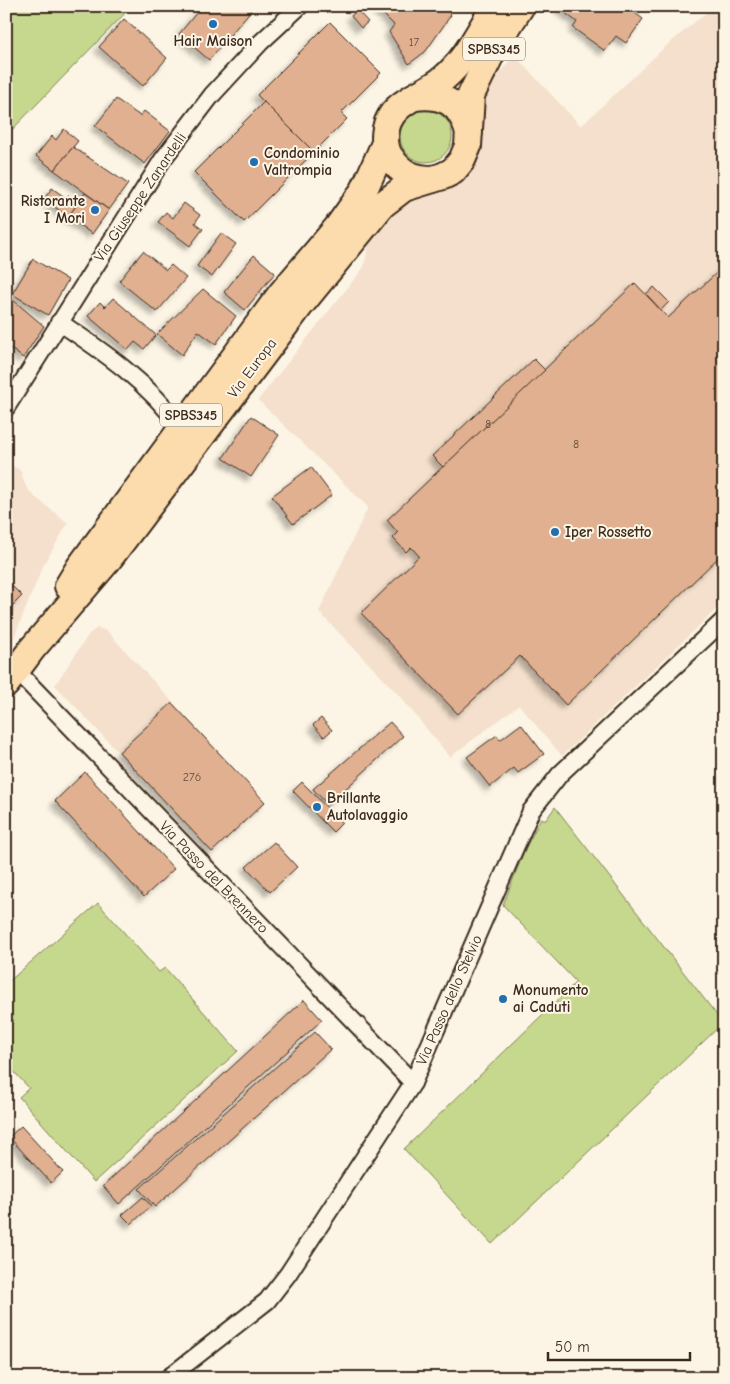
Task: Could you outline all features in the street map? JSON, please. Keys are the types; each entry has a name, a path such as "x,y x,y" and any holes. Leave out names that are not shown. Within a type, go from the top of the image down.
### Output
{"main road":[{"name":"Via Europa","path":"32,649 79,568 281,294 337,228 364,190 385,143 385,128 391,115 401,104 444,78 468,48 495,6"},
{"name":"Via Europa","path":"11,677 32,649 108,560 302,303 382,205 404,188 452,171 462,160 468,146 471,95 494,48 520,6"},
{"path":"414,97 436,96 455,106 464,118 469,132"},
{"path":"385,143 388,156 396,167 407,175 420,179 433,179"}],"street":[{"name":"Via Giuseppe Zanardelli","path":"6,408 163,159 212,95 260,43 300,6"},
{"path":"59,322 105,353 143,385 168,410 181,428"},
{"name":"Via Passo dello Stelvio","path":"168,1378 267,1301 288,1274 413,1083 532,810 560,774 724,620"},
{"name":"Via Passo del Brennero","path":"11,677 413,1083"}],"shaded area":[{"path":"714,6 724,6 724,602 562,756 519,705 450,757 396,692 319,612 368,507 258,400 364,267 369,242 414,194 445,181 479,99 514,55 581,126 665,47"},
{"path":"6,462 20,470 26,487 35,497 68,523 43,566 13,640 6,633"},
{"path":"97,628 107,631 265,802 212,852 55,685 89,634"}],"green space":[{"path":"6,6 132,6 6,136"},
{"path":"426,110 440,114 448,122 452,136 448,150 440,158 426,162 412,158 404,150 400,136 404,122 412,114"},
{"path":"555,807 723,1023 492,1244 404,1149 576,982 503,905 525,849 541,818 546,820"},
{"path":"98,903 159,972 165,968 238,1051 94,1182 19,1097 29,1088 6,1063 6,984"}],"building":[{"name":"Hair Maison","path":"202,6 253,8 209,60 179,34"},
{"path":"375,6 442,6 451,15 426,51 409,64 389,32 394,25"},
{"path":"563,6 626,6 643,19 626,43 616,36 605,51 573,28 577,22 560,9"},
{"path":"357,10 368,22 361,28 351,16"},
{"path":"124,19 167,58 143,86 99,47"},
{"path":"330,22 381,73 341,113 347,119 314,152 257,95"},
{"path":"116,99 140,116 144,111 170,131 145,164 95,126"},
{"name":"Condominio Valtrompia","path":"264,102 314,152 244,222 194,172"},
{"path":"64,129 78,141 54,170 36,156 52,136 56,140"},
{"path":"73,147 128,184 109,210 54,170"},
{"path":"52,188 66,198 68,195 79,202 68,217 44,199"},
{"path":"85,193 109,210 92,234 68,217"},
{"path":"184,203 200,215 195,223 203,229 190,246 158,222 166,212 173,218"},
{"path":"221,233 236,244 212,277 197,266"},
{"path":"143,251 166,270 171,265 186,278 157,312 119,281"},
{"path":"254,255 275,273 245,310 224,292"},
{"path":"33,259 68,280 48,315 12,294"},
{"path":"724,266 724,552 566,705 520,656 458,714 361,613 419,556 411,547 406,552 393,538 398,533 387,520 635,283 668,318"},
{"path":"654,287 669,302 661,310 646,294"},
{"path":"203,289 236,316 216,344 198,331 182,355 157,334"},
{"path":"6,294 44,326 23,358 6,345"},
{"path":"113,298 156,335 144,349 135,342 128,350 88,316 100,302 105,307"},
{"path":"534,359 545,370 443,467 432,456"},
{"path":"251,416 279,435 251,477 223,458"},
{"path":"311,467 332,495 293,524 272,496"},
{"path":"6,580 22,596 6,612"},
{"path":"172,703 265,802 212,852 119,752"},
{"path":"321,718 332,730 324,737 313,725"},
{"path":"390,722 403,736 328,805 313,789"},
{"path":"521,724 544,754 518,773 514,768 490,787 467,757 497,735 500,740"},
{"path":"85,772 174,869 144,897 55,801"},
{"name":"Brillante Autolavaggio","path":"302,782 342,823 333,832 293,791"},
{"path":"274,842 297,867 270,892 246,867"},
{"path":"304,1000 322,1020 119,1204 103,1186"},
{"path":"315,1032 331,1049 155,1207 139,1189"},
{"path":"21,1126 63,1172 51,1183 9,1137"},
{"path":"143,1197 151,1206 131,1224 122,1215"}],"place":[{"name":"Hair Maison","path":"213,24"},
{"name":"Condominio Valtrompia","path":"254,162"},
{"name":"Ristorante I Mori","path":"95,210"},
{"name":"Iper Rossetto","path":"555,532"},
{"name":"Brillante Autolavaggio","path":"317,807"},
{"name":"Monumento ai Caduti","path":"503,999"}]}
